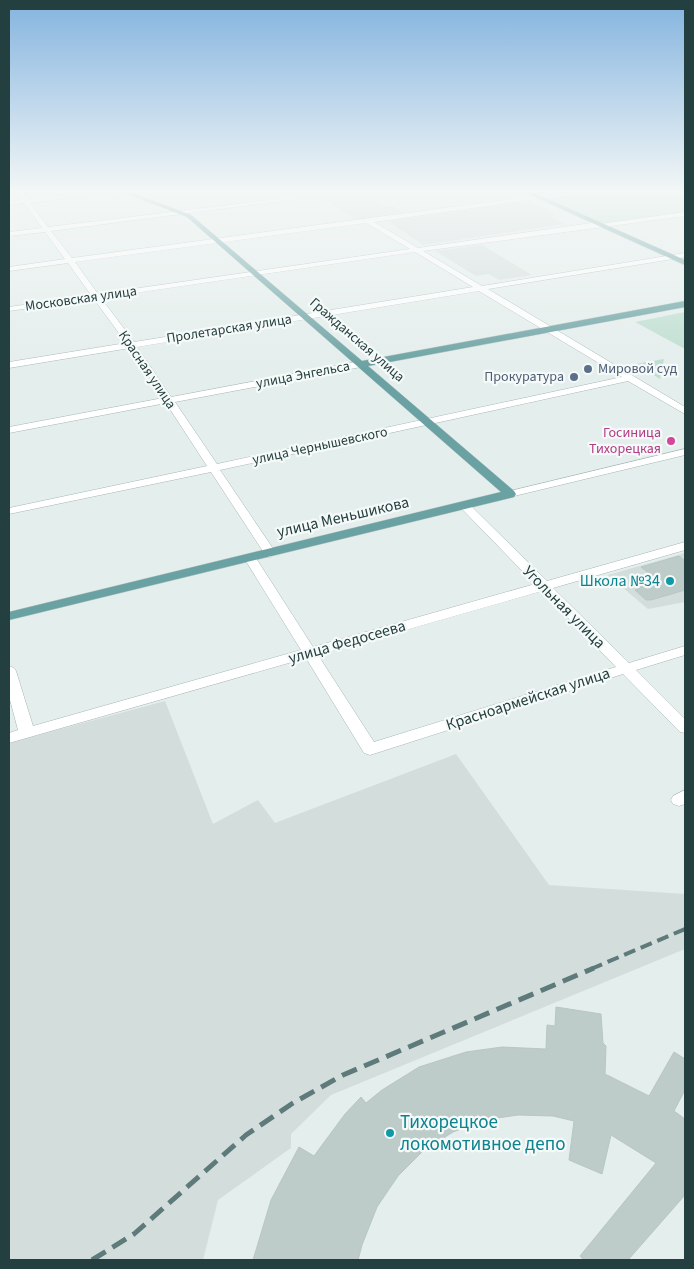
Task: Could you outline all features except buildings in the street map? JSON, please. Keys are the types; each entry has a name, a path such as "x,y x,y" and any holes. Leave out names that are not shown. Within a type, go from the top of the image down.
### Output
{"main road":[{"name":"Гражданская улица","path":"231,251 510,494"},
{"path":"660,251 685,263"},
{"name":"улица Энгельса","path":"361,364 685,304"},
{"name":"улица Меньшикова","path":"9,616 510,494"}],"street":[{"name":"Красная улица","path":"63,251 132,345 167,401 215,468 270,553"},
{"path":"9,269 142,251"},
{"name":"Московская улица","path":"9,309 417,251"},
{"path":"419,251 685,411"},
{"name":"Пролетарская улица","path":"9,365 685,255"},
{"name":"улица Энгельса","path":"9,430 361,364"},
{"name":"улица Чернышевского","path":"9,511 430,423 629,378"},
{"name":"улица Меньшикова","path":"510,494 685,452"},
{"name":"Угольная улица","path":"465,506 685,728"},
{"name":"улица Федосеева","path":"9,738 685,546"},
{"path":"250,558 309,652"},
{"name":"Красноармейская улица","path":"309,652 370,749 685,650"},
{"path":"9,671 27,733"}],"shaded area":[{"path":"435,251 492,251 532,275 499,280 489,274 476,276"},
{"path":"685,553 685,602 648,609 608,575"},
{"path":"165,701 213,824 258,800 275,823 456,754 549,885 685,894 685,949 331,1095 291,1134 291,1148 218,1200 203,1260 9,1260 9,743"}],"green space":[{"path":"685,312 685,349 635,322"},
{"path":"664,359 660,379 636,364"}],"railway":[{"path":"591,969 685,929"},
{"path":"92,1260 134,1234 246,1135 293,1103 343,1075 594,968"}],"place":[{"name":"Мировой суд","path":"588,369"},
{"name":"Прокуратура","path":"574,377"},
{"name":"Госиница Тихорецкая","path":"671,441"},
{"name":"Школа №34","path":"670,581"},
{"name":"Тихорецкое локомотивное депо","path":"390,1133"}]}
